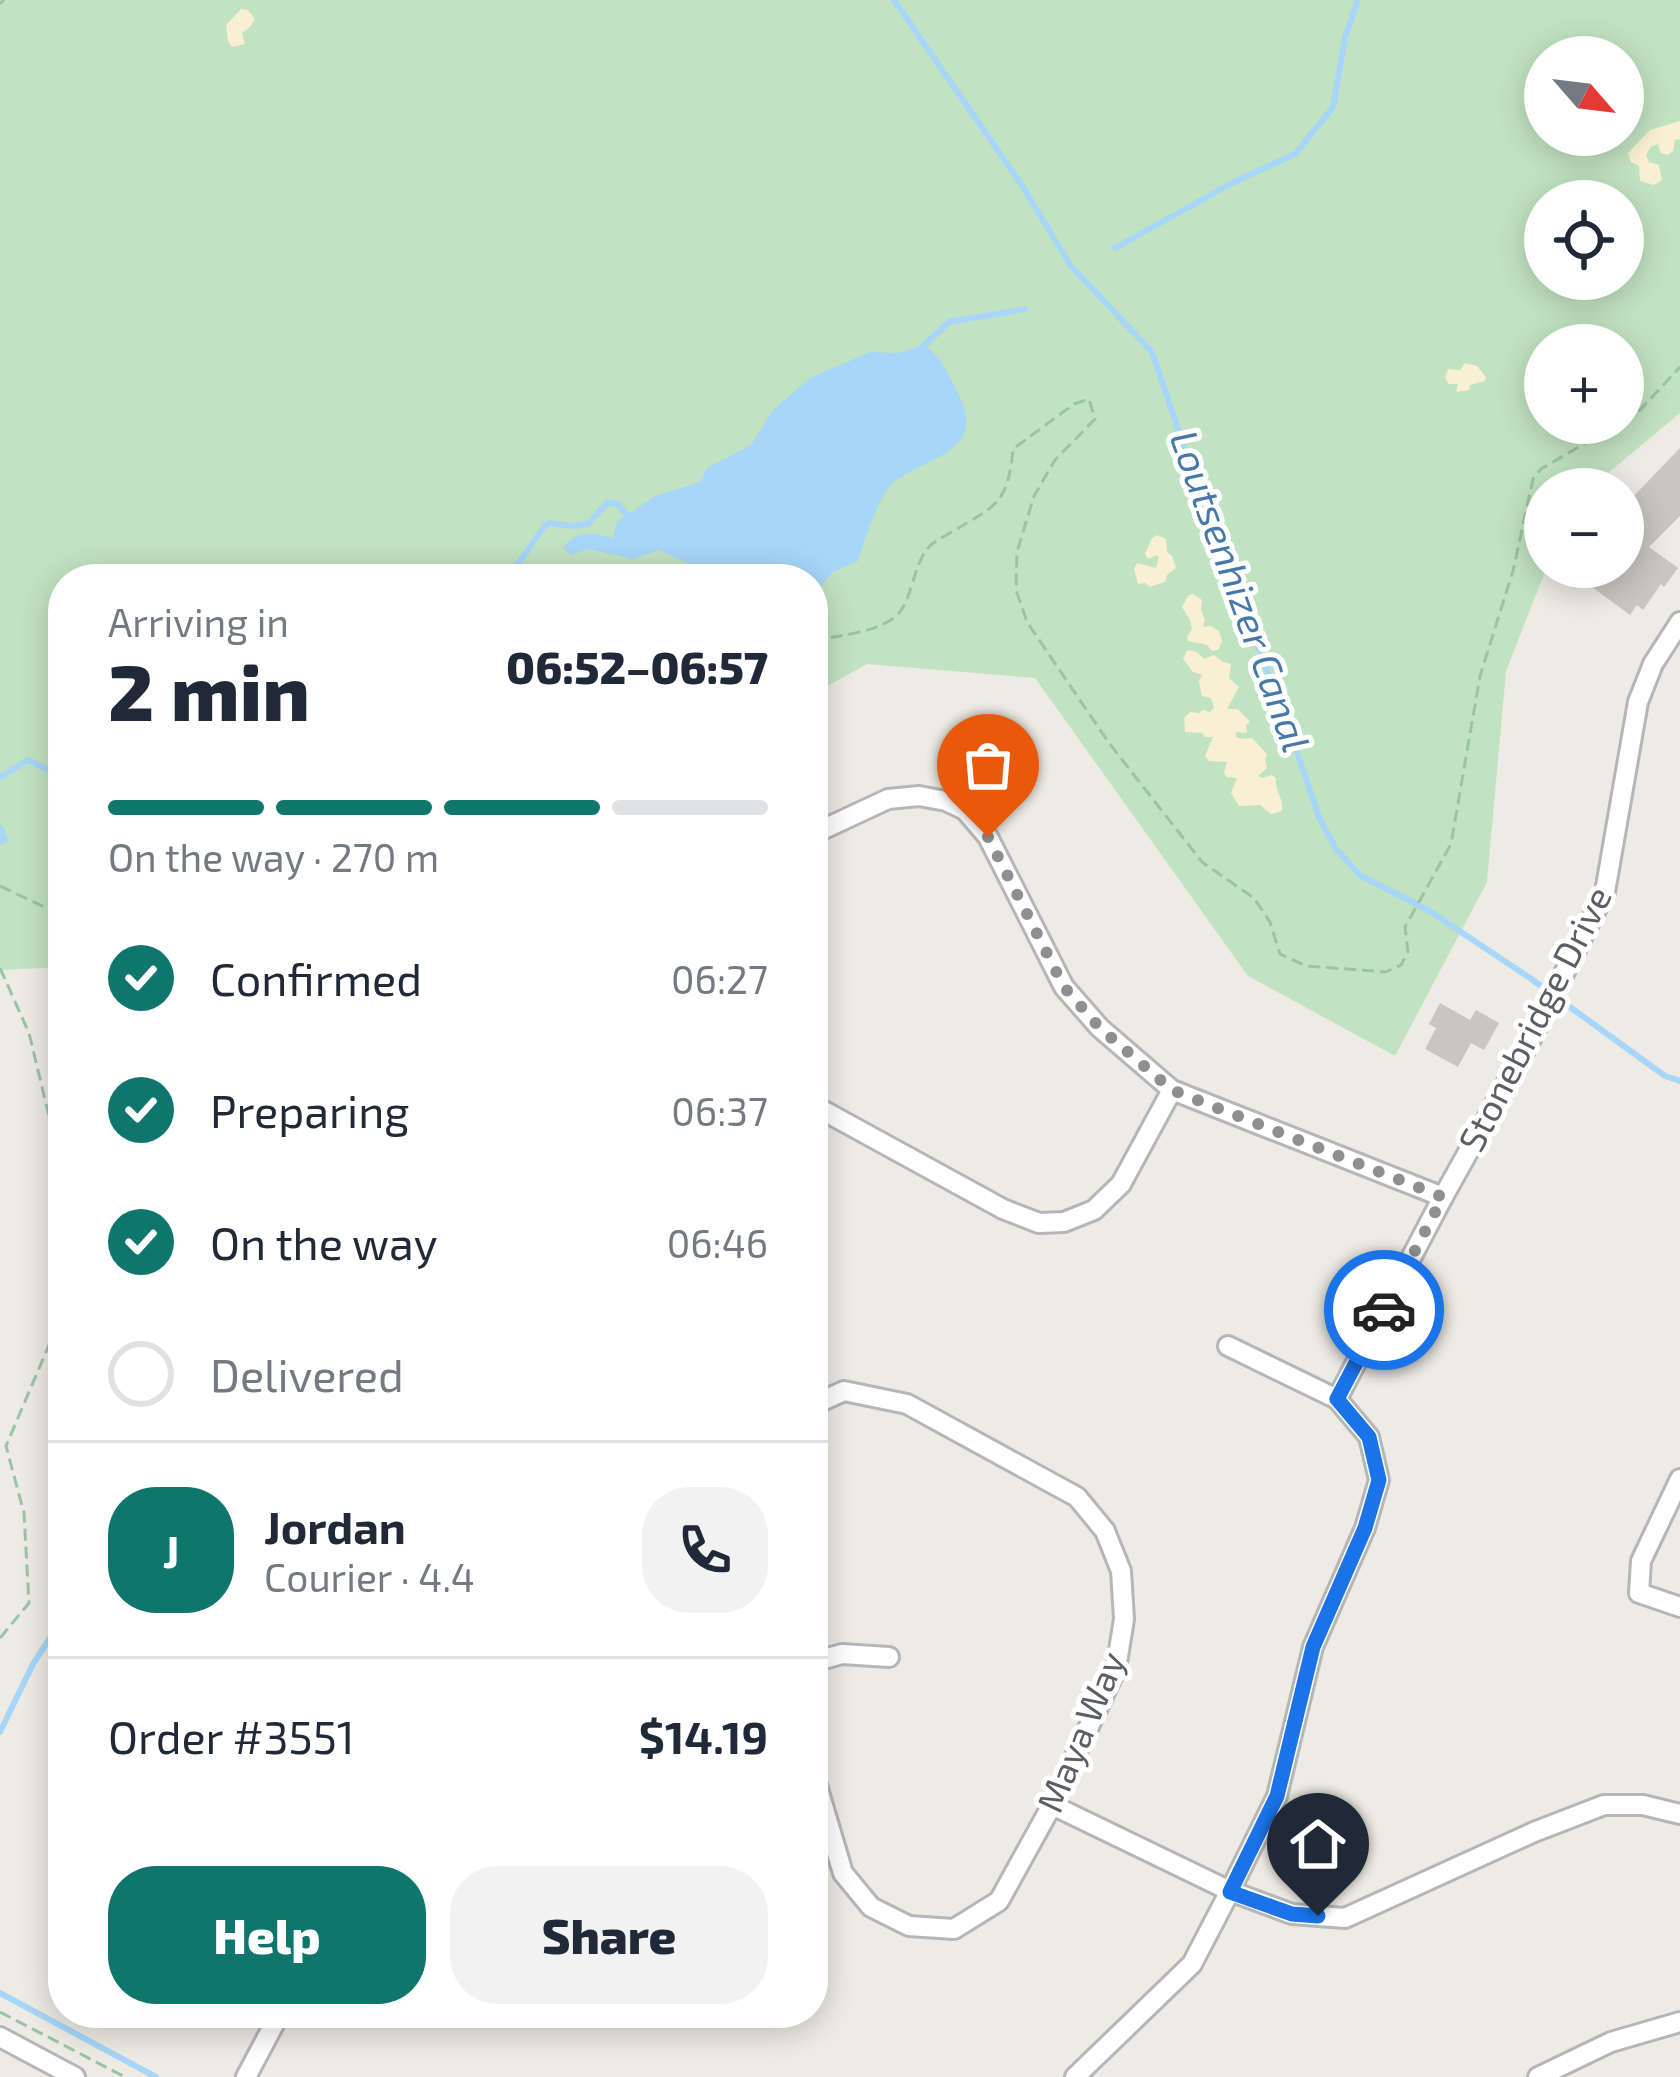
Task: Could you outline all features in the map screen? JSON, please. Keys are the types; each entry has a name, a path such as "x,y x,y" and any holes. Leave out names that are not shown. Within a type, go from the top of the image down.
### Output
{"street":[{"name":"Stonebridge Drive","path":"1337,1399 1605,892 1638,702 1653,664 1680,622"},
{"path":"828,827 888,799 919,796 965,810 988,837 1064,987 1100,1028 1172,1090 1443,1197"},
{"path":"828,1113 1003,1209 1039,1223 1064,1222 1094,1210 1121,1184 1172,1090"},
{"path":"1075,2077 1192,1964 1230,1892 1277,1796 1313,1647 1365,1528 1379,1480 1369,1437 1337,1399 1228,1346"},
{"name":"Maya Way","path":"828,1398 844,1391 908,1404 1077,1497 1105,1531 1121,1571 1124,1619 1115,1669 1052,1804 999,1901 954,1930 909,1926 871,1906 843,1873 828,1822"},
{"path":"1680,1479 1641,1561 1639,1593 1680,1607"},
{"path":"828,1658 842,1654 889,1657"},
{"path":"1052,1804 1230,1892 1292,1914 1345,1918 1604,1805 1643,1805 1680,1814"},
{"path":"1538,2077 1611,2042 1680,2022"},
{"path":"246,2077 272,2028"},
{"path":"0,2037 75,2077"}],"path":[{"path":"1644,406 1680,367"},
{"path":"828,638 859,633 896,616 915,567 931,544 995,506 1010,479 1013,449 1074,404 1089,399 1095,419 1055,460 1034,496 1017,552 1016,590 1028,622 1109,743 1202,862 1254,898 1270,922 1280,954 1306,967 1386,972 1401,964 1408,952 1405,927 1451,844 1480,676 1513,571 1533,479 1541,469 1584,444"},
{"path":"0,886 48,909"},
{"path":"0,968 29,1034 48,1112"},
{"path":"0,1638 29,1603 24,1514 6,1446 48,1347"},
{"path":"0,2012 125,2077"}],"green space":[{"path":"0,0 1680,0 1680,413 1644,443 1644,324 1524,324 1524,444 1643,444 1614,468 1524,468 1524,588 1539,588 1506,671 1487,882 1395,1056 1248,976 1035,678 867,664 828,686 828,564 48,564 48,968 0,970"}],"sand":[{"path":"241,9 255,19 242,33 245,44 232,47 226,25"},
{"path":"1680,121 1680,139 1675,140 1673,151 1661,153 1658,144 1646,155 1649,162 1659,165 1662,180 1654,185 1640,180 1639,166 1629,156 1644,156 1644,136"},
{"path":"1465,363 1477,366 1485,381 1456,392 1458,384 1449,384 1445,378 1448,369 1460,370"},
{"path":"1157,535 1166,539 1176,568 1165,582 1150,587 1138,584 1137,563 1156,568 1159,557 1148,559 1145,554"},
{"path":"1193,594 1202,600 1203,627 1219,631 1218,650 1188,641 1192,630 1182,607"},
{"path":"1187,650 1231,664 1229,678 1239,687 1227,709 1238,709 1250,722 1247,733 1236,732 1236,737 1252,738 1267,754 1267,768 1258,776 1276,778 1282,811 1271,814 1260,805 1239,806 1231,793 1237,778 1226,777 1224,772 1227,762 1209,761 1205,756 1213,737 1185,732 1184,718 1190,712 1214,708 1211,698 1202,696 1202,675 1183,659"}],"water":[{"path":"924,345 935,354 957,391 966,428 950,450 888,489 858,561 828,578 828,564 688,564 659,550 633,559 589,549 571,555 563,548 579,535 613,538 617,522 655,496 700,482 707,468 751,445 773,410 810,378 870,352 898,353"}],"building":[{"path":"1680,448 1680,516 1649,547 1678,568 1643,610 1637,605 1630,615 1593,588 1644,588 1644,485"},
{"path":"1440,1003 1470,1020 1476,1010 1499,1023 1484,1050 1471,1043 1458,1067 1425,1049 1436,1028 1429,1024"}],"waterway":[{"name":"Loutsenhizer Canal","path":"894,0 1021,184 1070,265 1152,352 1216,540 1319,817 1336,849 1361,876 1428,910 1665,1076 1680,1081"},
{"path":"1115,248 1295,154 1333,107 1345,38 1358,0"},
{"path":"920,349 949,322 1025,309"},
{"path":"517,564 548,523 588,524 607,503 618,504 629,518"},
{"path":"0,777 28,760 48,770"},
{"path":"0,828 5,839 0,842"},
{"path":"0,1732 48,1641"},
{"path":"0,1993 48,2019"},
{"path":"65,2028 156,2077"}],"way so far":[{"path":"988,837 1064,987 1100,1028 1172,1090 1443,1197 1384,1310"}],"route":[{"path":"1318,1916 1292,1914 1230,1892 1277,1796 1313,1647 1365,1528 1379,1480 1369,1437 1337,1399 1384,1310"}]}
